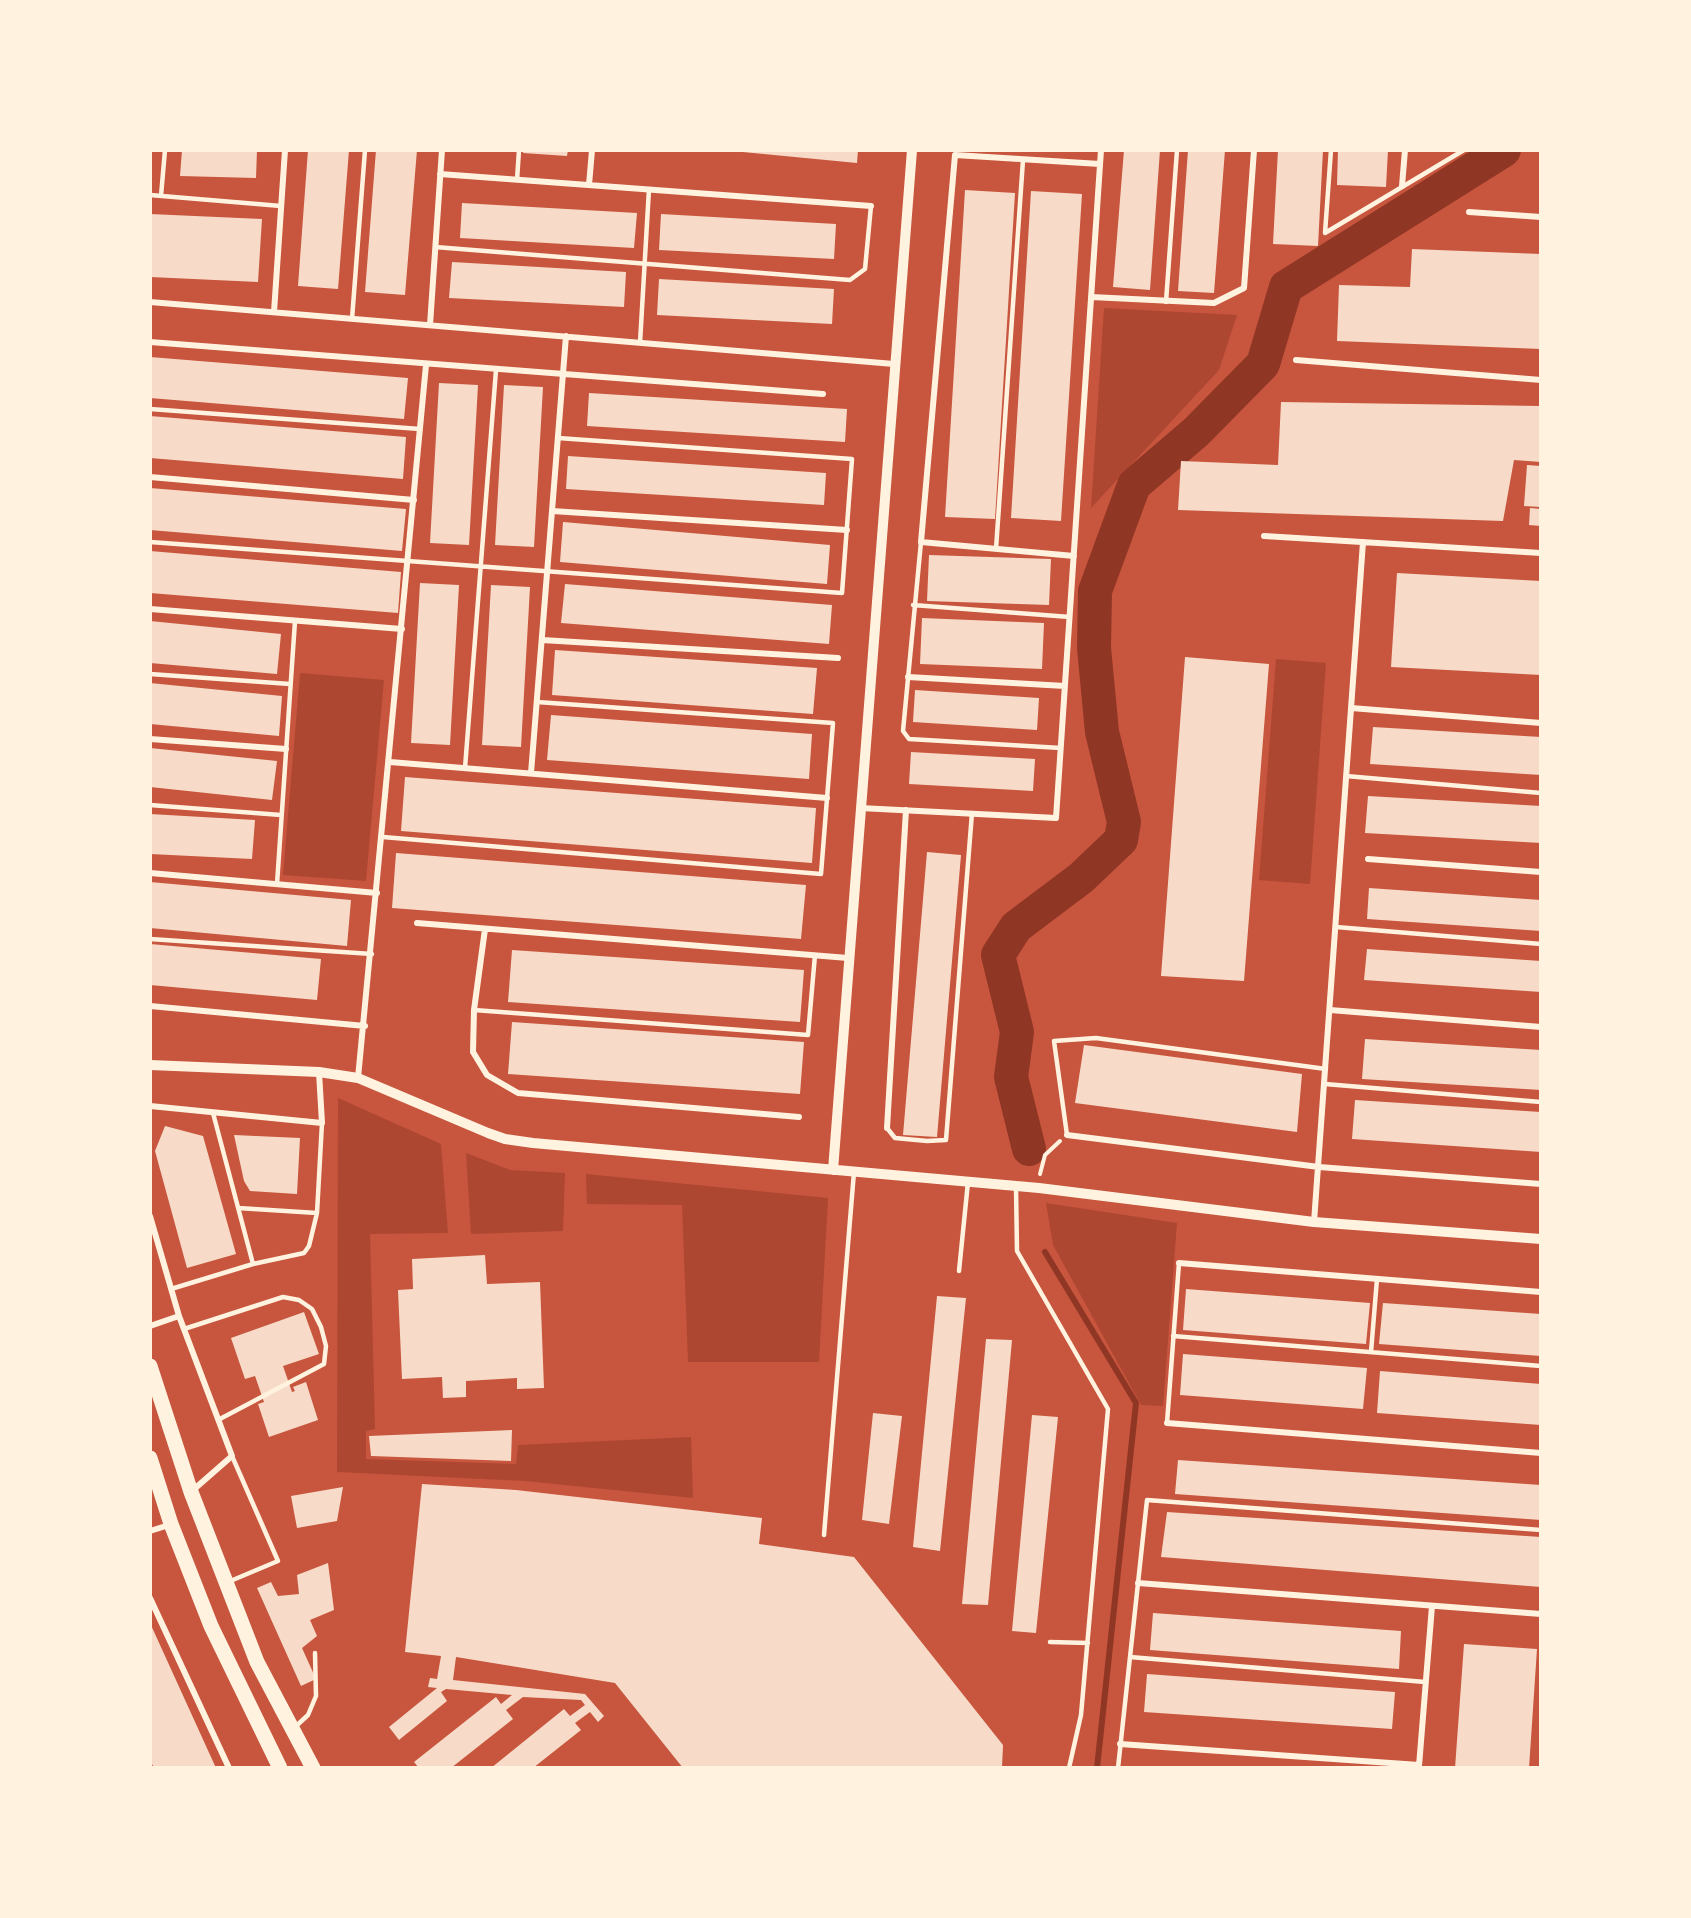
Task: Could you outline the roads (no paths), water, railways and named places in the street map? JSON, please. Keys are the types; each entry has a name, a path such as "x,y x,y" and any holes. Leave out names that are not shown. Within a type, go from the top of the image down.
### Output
{"main road":[{"path":"150,1366 191,1492 257,1662 313,1768"},
{"path":"150,1458 171,1524 212,1626 279,1768"}],"street":[{"path":"274,312 285,150"},
{"path":"430,325 442,150"},
{"path":"589,185 592,150"},
{"path":"833,1170 912,150"},
{"path":"860,808 1056,818 1101,150"},
{"path":"1091,297 1214,303 1244,288 1254,150"},
{"path":"1402,186 1405,150"},
{"path":"1074,556 921,542 955,155 1100,164"},
{"path":"440,174 871,206"},
{"path":"1469,212 1541,217"},
{"path":"150,302 894,364"},
{"path":"531,773 566,336"},
{"path":"150,342 563,376 824,394"},
{"path":"1296,360 1541,380"},
{"path":"358,1078 372,954 426,364"},
{"path":"150,477 414,500"},
{"path":"552,511 847,530"},
{"path":"1264,536 1541,553"},
{"path":"1314,1222 1363,542"},
{"path":"150,609 402,628"},
{"path":"542,640 838,658"},
{"path":"908,677 1065,686"},
{"path":"1351,708 1541,723"},
{"path":"150,739 286,748"},
{"path":"390,762 827,798"},
{"path":"887,1128 906,810"},
{"path":"1368,859 1541,872"},
{"path":"150,873 377,893"},
{"path":"417,924 848,958"},
{"path":"485,930 474,1010 473,1052 486,1075 518,1093 799,1117"},
{"path":"150,1006 365,1026"},
{"path":"1330,1011 1541,1027"},
{"path":"150,1065 319,1072 358,1078 505,1139 1039,1188 1314,1222 1541,1239"},
{"path":"150,1106 322,1123 319,1072"},
{"path":"1067,1135 1319,1167 1541,1184"},
{"path":"150,1216 179,1316 232,1456 191,1492"},
{"path":"1179,1263 1541,1292"},
{"path":"150,1326 179,1316"},
{"path":"1167,1423 1541,1453"},
{"path":"150,1531 171,1524"},
{"path":"1138,1583 1541,1614"},
{"path":"150,1598 229,1768"},
{"path":"1120,1744 1419,1767 1432,1606"}],"lane":[{"path":"162,196 165,150"},
{"path":"352,319 365,150"},
{"path":"517,180 519,150"},
{"path":"1166,302 1177,150"},
{"path":"1331,150 1325,233 1464,150"},
{"path":"996,549 1023,159"},
{"path":"640,343 649,189"},
{"path":"150,195 282,206"},
{"path":"435,247 850,280 865,269 871,206"},
{"path":"465,768 496,370"},
{"path":"150,409 420,429"},
{"path":"150,542 842,593 852,459 558,438"},
{"path":"921,542 913,605 903,731 909,738 1061,748"},
{"path":"913,605 1070,617"},
{"path":"277,884 295,621"},
{"path":"150,674 290,684"},
{"path":"382,837 821,874 833,723 537,702"},
{"path":"1346,776 1541,793"},
{"path":"150,805 281,815"},
{"path":"887,1128 895,1138 946,1140 972,813"},
{"path":"1336,927 1541,945"},
{"path":"150,939 372,954"},
{"path":"474,1010 808,1035 815,955"},
{"path":"1067,1135 1054,1041 1096,1038 1326,1069"},
{"path":"1325,1084 1541,1102"},
{"path":"213,1113 253,1264"},
{"path":"171,1289 253,1264 304,1253 309,1246 317,1214 322,1123"},
{"path":"824,1535 854,1172"},
{"path":"959,1271 968,1182"},
{"path":"1016,1187 1017,1251 1108,1409 1081,1715 1069,1768"},
{"path":"238,1208 317,1214"},
{"path":"1167,1423 1179,1263"},
{"path":"1371,1352 1377,1279"},
{"path":"184,1329 283,1297 299,1300 312,1309 321,1327 326,1346 324,1364 218,1420"},
{"path":"1173,1336 1541,1366"},
{"path":"225,1583 278,1561 232,1456"},
{"path":"1118,1768 1147,1500 1541,1530"},
{"path":"1050,1642 1088,1643"},
{"path":"292,1730 308,1715 316,1696 315,1653"},
{"path":"1130,1658 1425,1682"}],"waterway":[{"path":"1029,1149 1011,1077 1017,1032 998,955 1016,927 1081,878 1121,840 1124,822 1102,732 1094,648 1095,591 1134,485 1196,432 1263,364 1286,287 1504,150"},
{"path":"1045,1252 1136,1403 1097,1768"}]}
